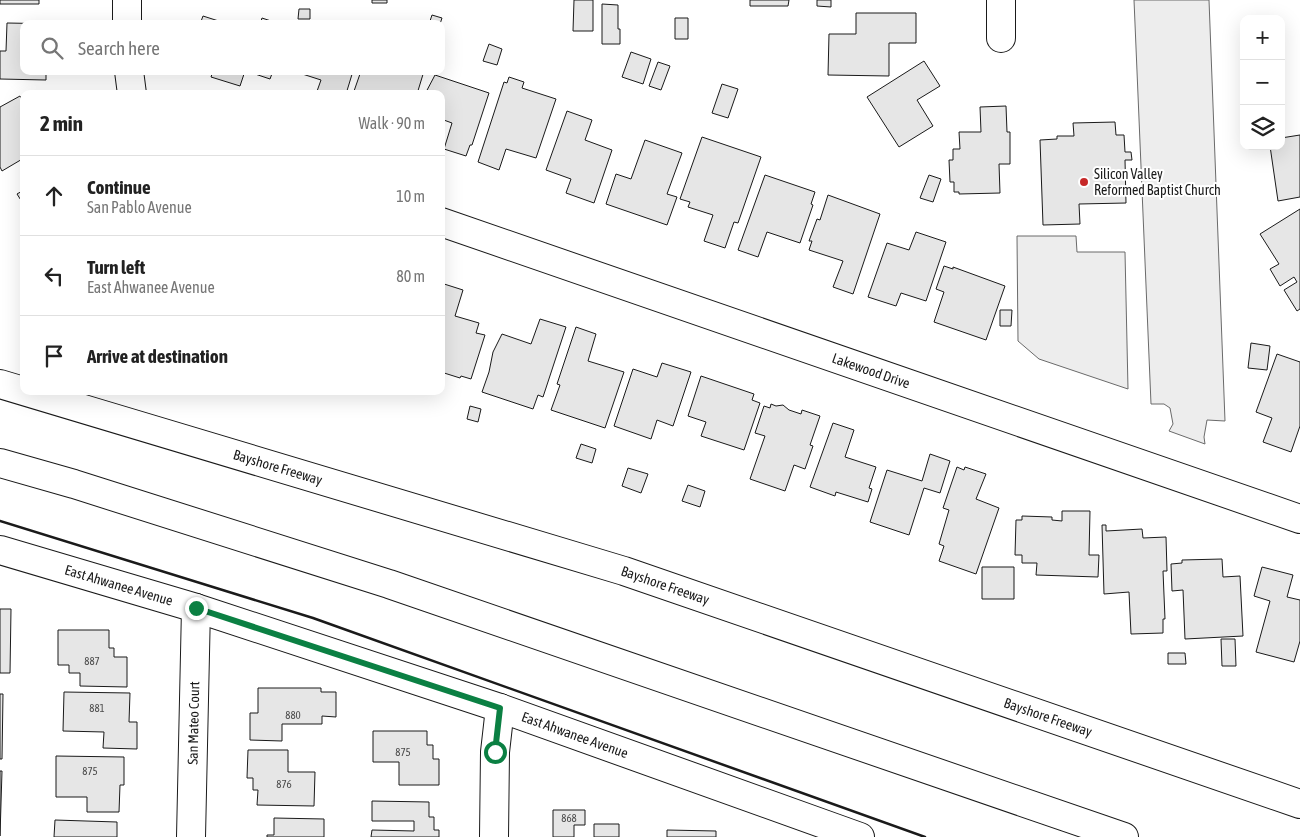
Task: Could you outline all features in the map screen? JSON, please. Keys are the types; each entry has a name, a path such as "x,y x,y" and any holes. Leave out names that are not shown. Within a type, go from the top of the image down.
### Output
{"main road":[{"path":"127,0 127,20"},
{"path":"1001,0 1001,38"},
{"path":"130,75 131,90"},
{"name":"Lakewood Drive","path":"445,223 1300,519"},
{"name":"Bayshore Freeway","path":"0,384 20,390"},
{"name":"Bayshore Freeway","path":"37,395 624,571 1300,804"},
{"path":"0,463 74,484 388,584 1124,837"},
{"name":"East Ahwanee Avenue","path":"0,550 196,608 500,708 803,827 860,837"},
{"name":"San Mateo Court","path":"191,837 196,608"},
{"path":"494,837 495,752 500,708"}],"shaded area":[{"path":"1134,0 1209,0 1225,421 1207,420 1204,437 1205,444 1169,431 1173,424 1170,408 1164,404 1151,404"},
{"path":"1017,236 1076,236 1077,252 1125,252 1128,389 1039,359 1018,341"}],"building":[{"path":"0,0 39,0 39,4 0,4"},
{"path":"372,0 387,0 387,3 372,3"},
{"path":"574,0 593,0 593,31 573,31"},
{"path":"750,0 789,0 788,6 750,6"},
{"path":"817,0 831,0 831,7 817,6"},
{"path":"602,4 618,5 620,44 602,44"},
{"path":"299,9 310,9 310,19 298,19"},
{"path":"856,13 916,13 916,43 889,43 889,76 828,75 829,34 856,34"},
{"path":"432,15 442,18 441,20 430,20"},
{"path":"203,16 216,20 202,20"},
{"path":"675,18 688,18 688,39 675,39"},
{"path":"7,23 20,23 20,75 46,75 46,80 0,79 0,51 6,51"},
{"path":"489,44 502,49 497,65 483,61"},
{"path":"631,52 651,59 643,84 622,77"},
{"path":"924,61 940,86 917,100 933,126 899,147 867,97"},
{"path":"658,62 670,66 661,90 649,86"},
{"path":"212,75 244,75 240,86 211,77"},
{"path":"258,75 272,75 270,79"},
{"path":"305,75 352,75 347,90 317,90 321,80"},
{"path":"360,75 423,75 418,90 354,90"},
{"path":"435,75 489,93 472,145 470,145 466,156 445,149 452,123 445,120 445,90 427,90"},
{"path":"509,77 524,82 522,88 556,99 536,158 506,149 499,170 478,162 504,82 507,83"},
{"path":"722,84 738,89 728,118 712,113"},
{"path":"20,96 20,160 2,171 0,167 0,107"},
{"path":"1006,106 1007,132 1010,132 1010,164 999,164 1000,193 959,194 959,192 954,192 954,182 950,182 949,160 953,160 953,149 960,149 959,132 981,132 980,107"},
{"path":"567,111 592,120 585,140 612,150 594,203 566,193 571,179 546,170"},
{"name":"Silicon Valley Reformed Baptist Church","path":"1115,122 1116,135 1124,135 1125,152 1131,152 1132,160 1125,160 1126,203 1079,204 1080,224 1043,225 1040,140 1057,139 1057,136 1074,136 1073,123"},
{"path":"1300,135 1300,197 1278,201 1271,150 1285,150 1285,137"},
{"path":"702,137 761,157 738,223 734,222 725,248 704,241 713,215 688,207 690,202 680,199"},
{"path":"645,140 682,153 667,194 677,197 667,225 606,204 616,174 631,179"},
{"path":"765,175 815,192 811,204 813,205 800,243 767,232 758,257 738,250"},
{"path":"929,175 941,179 933,202 920,198"},
{"path":"828,195 880,214 853,294 833,287 843,261 809,250 812,241 809,241 817,219 820,220"},
{"path":"1300,209 1300,309 1297,311 1284,290 1297,282 1294,277 1280,286 1270,269 1279,264 1260,234"},
{"path":"916,232 946,242 926,301 901,293 896,306 868,297 887,243 909,250"},
{"path":"944,266 953,269 953,267 1005,286 986,340 934,322 944,292 936,289"},
{"path":"445,284 463,290 455,316 479,323 476,333 485,335 471,379 461,376 460,378 445,373"},
{"path":"1000,310 1012,310 1011,326 1000,326"},
{"path":"540,319 566,327 543,397 538,395 533,409 482,392 493,352 502,334 531,344"},
{"path":"576,327 596,334 588,361 624,372 605,428 551,410 560,385 557,384"},
{"path":"1251,343 1270,346 1267,370 1248,368"},
{"path":"1277,354 1300,362 1300,426 1291,452 1263,442 1272,418 1256,412"},
{"path":"662,363 691,372 673,426 657,420 651,439 614,426 633,369 657,377"},
{"path":"701,376 754,394 752,400 760,403 744,450 701,436 706,422 688,416"},
{"path":"771,404 776,406 783,405 789,410 801,414 802,410 820,416 810,445 813,446 805,469 794,465 785,491 750,479 765,436 755,433 764,406 770,408"},
{"path":"470,406 481,409 478,422 467,419"},
{"path":"833,423 854,430 845,457 876,467 869,488 872,489 868,502 836,492 835,496 810,487"},
{"path":"581,444 596,449 592,463 576,458"},
{"path":"930,454 950,461 940,493 924,488 909,535 870,522 887,470 922,481"},
{"path":"957,467 964,470 965,467 986,474 976,499 999,508 976,574 939,561 944,546 939,544 949,510 943,508"},
{"path":"628,468 648,474 641,493 622,486"},
{"path":"688,485 705,491 700,507 682,501"},
{"path":"1062,511 1090,511 1089,555 1099,555 1098,577 1036,575 1037,563 1022,563 1022,555 1015,555 1016,520 1022,520 1022,516 1052,517 1052,520 1062,521"},
{"path":"1102,525 1106,525 1106,531 1142,529 1143,538 1166,537 1167,571 1163,571 1165,619 1163,619 1163,633 1131,634 1129,592 1104,594"},
{"path":"1222,559 1223,577 1240,576 1243,636 1185,639 1183,590 1172,591 1171,564 1182,563 1182,560"},
{"path":"982,567 1014,567 1014,599 982,599"},
{"path":"1262,567 1293,575 1287,597 1300,600 1300,641 1294,662 1256,652 1270,601 1254,596"},
{"path":"0,609 11,609 10,673 0,673"},
{"path":"58,630 109,630 109,648 114,648 114,657 127,657 127,687 80,686 80,673 69,673 69,665 58,665"},
{"path":"1221,639 1235,639 1236,666 1222,666"},
{"path":"1168,653 1185,653 1186,664 1168,664"},
{"path":"258,688 321,688 321,692 336,692 336,717 322,716 322,724 282,724 282,741 250,740 250,713 258,713"},
{"path":"64,692 130,693 129,722 137,722 137,749 103,748 104,732 63,731"},
{"path":"0,694 3,694 2,759 0,759"},
{"path":"373,731 427,731 427,745 433,745 433,759 439,759 439,785 399,785 399,762 373,762"},
{"path":"248,750 288,750 288,772 315,772 314,806 257,805 258,790 253,790 253,778 247,778"},
{"path":"56,756 124,757 124,785 120,785 119,812 87,812 87,797 56,797"},
{"path":"0,771 2,771 0,836"},
{"path":"372,801 429,802 429,817 434,817 434,830 439,830 439,837 371,837 372,830 414,831 414,821 372,821"},
{"path":"553,810 585,810 585,825 574,825 574,837 553,837"},
{"path":"274,818 324,819 324,837 267,837 267,835 274,835"},
{"path":"55,820 117,822 117,837 54,837"},
{"path":"594,824 619,824 619,837 594,837"},
{"path":"667,830 716,831 716,837 667,837"}],"wall":[{"path":"0,521 313,618 925,837"}],"place":[{"name":"Silicon Valley Reformed Baptist Church","path":"1084,182"}],"route":[{"path":"196,608 500,708 495,752"}]}
